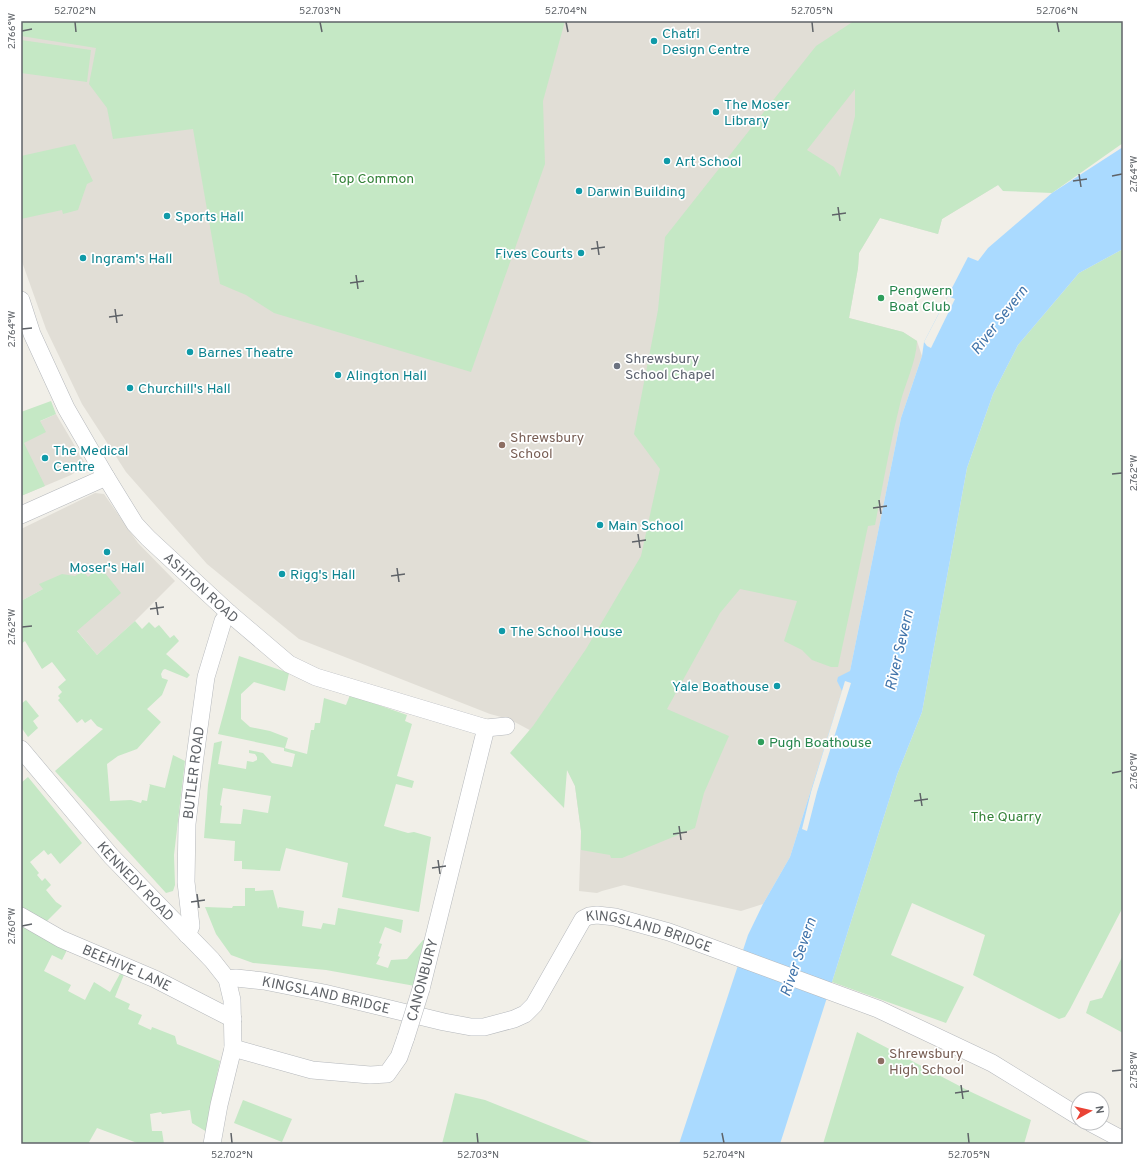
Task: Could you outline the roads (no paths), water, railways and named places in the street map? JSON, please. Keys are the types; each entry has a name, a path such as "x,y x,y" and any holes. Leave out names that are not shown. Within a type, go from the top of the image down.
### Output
{"street":[{"name":"ASHTON ROAD","path":"21,300 32,334 66,408 135,524 148,538 229,613 289,664 316,677 486,728 506,726"},
{"path":"21,515 106,477"},
{"name":"BUTLER ROAD","path":"187,935 191,926 186,882 187,824 195,757 206,677 223,621 229,613"},
{"name":"CANONBURY","path":"233,1048 312,1070 376,1075 387,1074 399,1057 420,989 486,728"},
{"name":"KENNEDY ROAD","path":"21,749 111,856 212,960 227,979 232,1000 233,1048 219,1105 212,1144"},
{"name":"BEEHIVE LANE","path":"21,916 62,938 155,979 233,1019"},
{"name":"KINGSLAND BRIDGE","path":"227,979 236,978 264,981 324,993 444,1022 471,1027 484,1027 514,1019 525,1014 534,1005 583,919 589,916 615,917 669,932 878,1009 919,1027 992,1064 1070,1111"},
{"path":"1106,1131 1123,1140"}],"water":[{"name":"River Severn","path":"1123,147 1123,249 1079,273 1018,345 993,394 967,468 922,712 897,775 780,1144 679,1144 748,935 763,904 790,857 842,691 837,681 838,677 850,671 901,418 922,356 924,342 968,257 978,261 988,248 1052,193"}],"place":[{"name":"Chatri Design Centre","path":"654,41"},
{"name":"The Moser Library","path":"716,112"},
{"name":"Art School","path":"667,161"},
{"name":"Darwin Building","path":"579,191"},
{"name":"Sports Hall","path":"167,216"},
{"name":"Fives Courts","path":"581,253"},
{"name":"Ingram's Hall","path":"83,258"},
{"name":"Pengwern Boat Club","path":"881,298"},
{"name":"Barnes Theatre","path":"190,352"},
{"name":"Shrewsbury School Chapel","path":"617,366"},
{"name":"Alington Hall","path":"338,375"},
{"name":"Churchill's Hall","path":"130,388"},
{"name":"Shrewsbury School","path":"502,445"},
{"name":"The Medical Centre","path":"45,458"},
{"name":"Main School","path":"600,525"},
{"name":"Moser's Hall","path":"107,552"},
{"name":"Rigg's Hall","path":"282,574"},
{"name":"The School House","path":"502,631"},
{"name":"Yale Boathouse","path":"777,686"},
{"name":"Pugh Boathouse","path":"761,742"},
{"name":"Shrewsbury High School","path":"881,1061"}],"park label":[{"name":"Top Common","path":"373,178"},
{"name":"The Quarry","path":"1006,816"}]}
